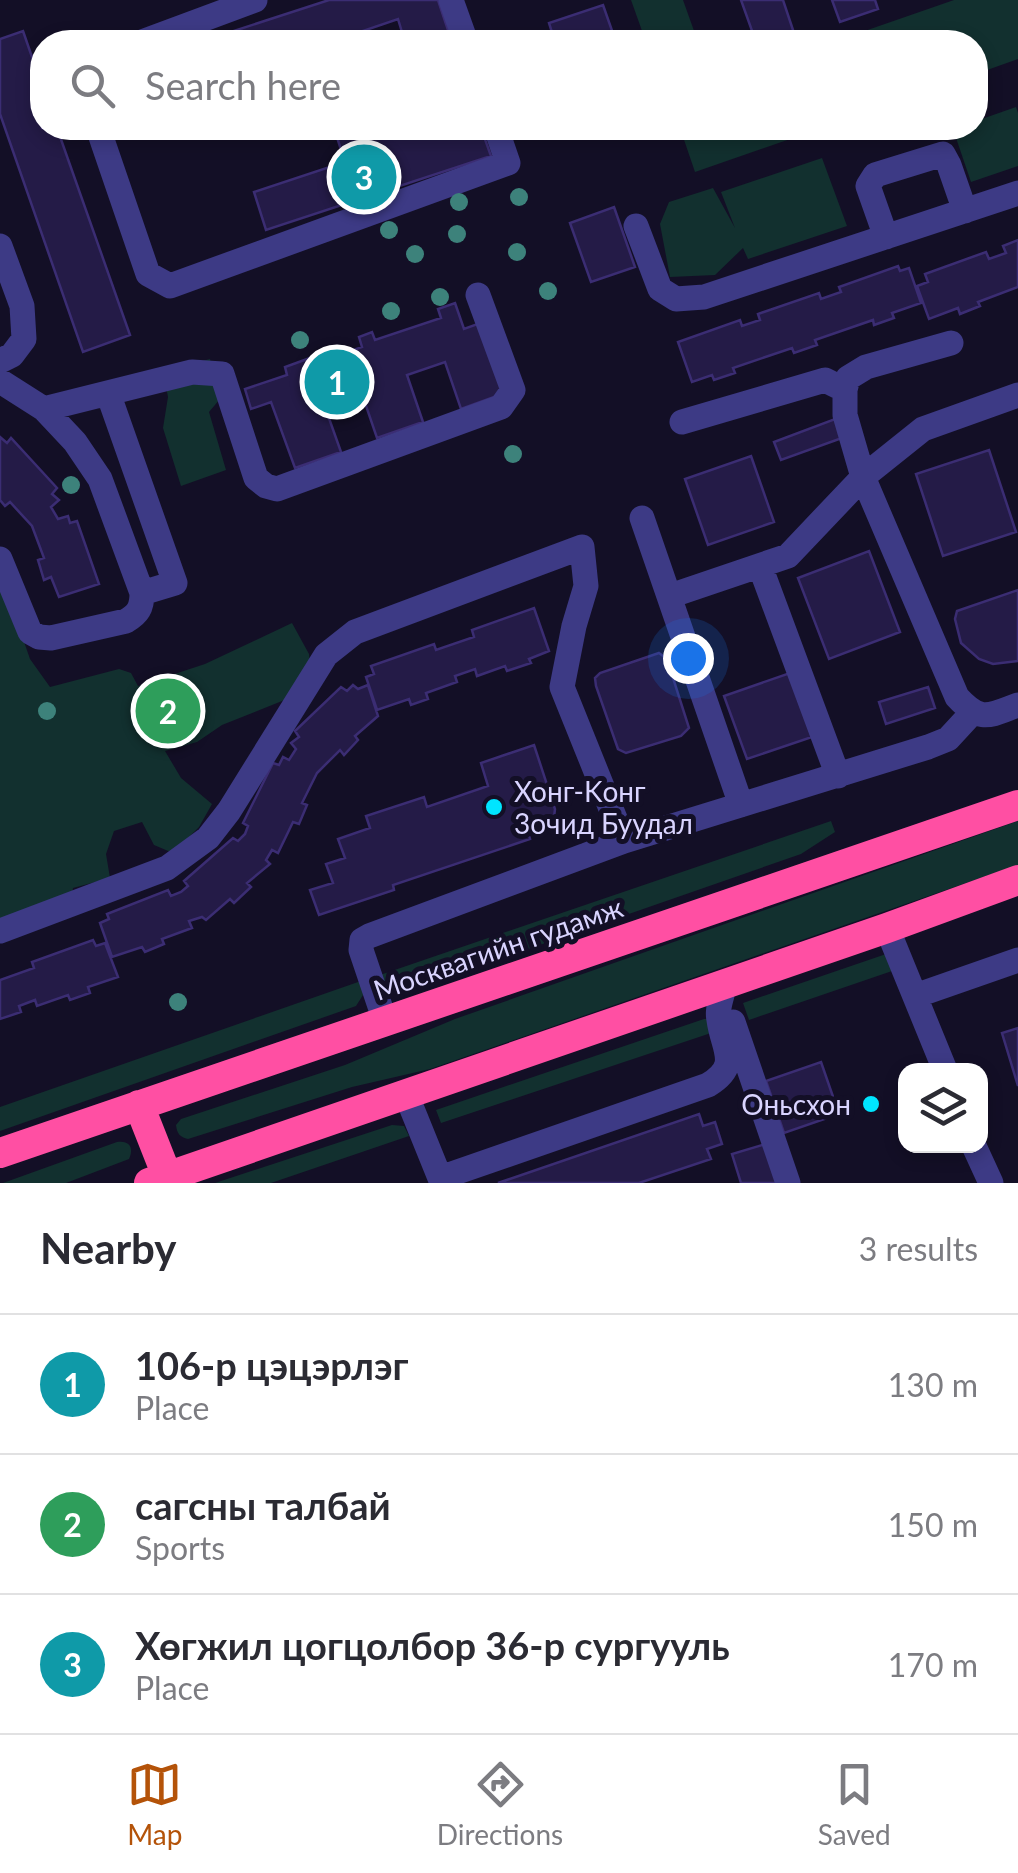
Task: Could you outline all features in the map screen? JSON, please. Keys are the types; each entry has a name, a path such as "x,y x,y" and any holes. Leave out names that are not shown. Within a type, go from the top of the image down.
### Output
{"highway":[{"name":"Москвагийн гудамж","path":"0,1153 1018,806"},
{"path":"139,1104 158,1180 721,991 1018,880"}],"street":[{"path":"174,30 255,0"},
{"path":"452,0 462,30"},
{"path":"102,140 148,274 170,286 508,163 500,140"},
{"path":"886,237 868,186 875,174 943,154 965,211"},
{"path":"636,226 660,289 676,299 704,297 1018,193"},
{"path":"0,246 22,306 24,339 0,361"},
{"path":"44,410 192,372 222,374 256,478 277,489 501,407 513,390 478,295"},
{"path":"951,343 866,367 848,378 844,390 845,415 863,477 957,697 972,714 986,716 1018,705"},
{"path":"682,422 825,380 844,390"},
{"path":"0,381 44,410 75,442 100,479 142,594 142,605 126,621 51,638 39,637 30,632 0,559"},
{"path":"108,393 175,583 142,594"},
{"path":"670,596 788,556 863,477 923,428 1018,396"},
{"path":"642,518 741,805"},
{"path":"0,931 167,868 208,838 326,655 355,632 582,547 586,586 562,687 624,840"},
{"path":"760,566 838,776"},
{"path":"385,1021 361,950 362,940 624,840 948,739 972,714"},
{"path":"887,928 941,1063"},
{"path":"915,996 1018,960"},
{"path":"406,1094 441,1180 722,1076 727,1067 718,1020 721,991"},
{"path":"721,991 788,1183"},
{"path":"977,1153 991,1183"}],"green space":[{"path":"631,0 683,0 694,30 642,30"},
{"path":"954,0 1018,0 1018,59 988,70 988,30 868,30"},
{"path":"1016,107 1018,166 971,182 957,140 988,140 988,117"},
{"path":"684,140 787,140 695,172"},
{"path":"822,158 847,226 748,259 743,248 715,275 670,277 660,224 669,202 713,188 735,228 721,192"},
{"path":"210,359 220,399 209,412 226,470 181,486 163,428 168,397 163,371"},
{"path":"0,585 11,604 30,659 50,687 119,669 131,673 138,686 205,664 292,623 309,654 311,677 292,697 222,725 197,742 165,751 181,778 212,804 199,827 173,853 154,845 142,822 114,831 106,854 110,878 73,888 69,914 0,936"},
{"path":"831,821 835,832 801,854 402,993 389,987 380,975"},
{"path":"1018,821 1018,865 430,1069 352,1087 188,1139 177,1131 181,1119 345,1065 455,1019"},
{"path":"889,953 895,970 749,1020 743,1003"},
{"path":"361,981 363,995 356,1006 0,1131 0,1107"},
{"path":"711,1019 720,1030 441,1123 436,1110"},
{"path":"392,1125 404,1126 409,1136 271,1183 215,1183"},
{"path":"117,1142 130,1146 129,1159 66,1183 3,1183"}],"building":[{"path":"329,0 438,0 448,30 401,30 398,19 366,30 237,30"},
{"path":"741,0 783,0 793,30 752,30"},
{"path":"832,0 875,0 878,9 840,22"},
{"path":"603,5 612,30 551,30 549,23"},
{"path":"23,31 30,51 30,140 61,140 130,335 83,352 0,114 0,39"},
{"path":"338,140 485,140 491,156 266,230 254,192 345,162"},
{"path":"614,207 635,267 591,282 570,223"},
{"path":"1018,240 1018,287 978,302 980,306 960,314 958,308 929,319 917,286 928,282 925,274 986,252 989,259 1006,253 1003,246"},
{"path":"898,266 900,271 909,268 921,303 892,313 894,318 874,325 873,320 815,340 817,345 794,353 792,348 733,368 735,373 692,382 678,342 740,320 742,326 760,320 758,314 819,293 821,299 841,292 839,287"},
{"path":"455,303 464,329 483,322 508,392 461,409 445,362 407,375 423,422 377,438 362,394 325,407 341,452 295,468 271,402 251,409 245,389 287,375 285,367 310,358 312,365 362,347 359,337 372,332 375,340 441,318 438,309"},
{"path":"835,419 842,438 781,460 774,442"},
{"path":"0,437 7,443 11,438 57,488 52,494 59,500 51,507 58,519 68,516 70,523 77,521 99,584 59,597 51,577 44,580 38,560 44,558 32,526 10,502 5,506 0,500"},
{"path":"989,450 1016,532 943,556 916,474"},
{"path":"751,456 774,522 708,545 685,479"},
{"path":"869,551 900,632 829,659 798,578"},
{"path":"1018,590 1018,661 993,664 979,659 961,643 957,611"},
{"path":"534,608 549,651 529,659 531,663 507,671 505,666 477,676 475,669 455,676 457,682 426,693 428,699 411,705 409,699 377,710 366,677 374,674 371,666 434,644 436,650 474,637 472,630"},
{"path":"659,653 667,659 689,728 681,736 626,753 618,749 595,678"},
{"path":"790,673 812,737 747,759 724,696"},
{"path":"353,685 358,689 368,685 378,716 355,736 358,740 344,755 340,750 317,773 302,803 307,805 299,824 293,822 278,853 272,850 266,860 270,864 247,883 251,887 206,920 202,917 189,921 192,928 162,939 164,944 145,952 142,947 112,957 100,923 109,919 107,914 168,890 171,896 181,892 188,886 184,881 233,838 238,841 245,834 248,826 243,823 273,763 279,765 283,757 289,760 296,749 291,743 299,737 295,731 341,687 347,691"},
{"path":"928,687 935,708 886,724 879,702"},
{"path":"534,745 555,809 549,822 527,829 530,839 393,885 394,890 319,915 310,890 333,883 326,864 345,858 338,839 370,828 366,816 424,797 427,807 488,786 481,763"},
{"path":"93,940 96,946 105,943 118,977 88,987 90,993 70,1000 68,995 37,1006 35,1000 19,1006 21,1012 0,1019 0,980 34,968 32,962"},
{"path":"1018,1028 1018,1086 1002,1033"},
{"path":"821,1062 839,1114 784,1133 766,1081"},
{"path":"699,1114 703,1126 715,1122 722,1144 707,1149 711,1159 639,1183 498,1183"},
{"path":"769,1143 781,1183 741,1183 732,1154"}],"place":[{"name":"Хөгжил цогцолбор 36-р сургууль","path":"364,177"},
{"name":"106-р цэцэрлэг","path":"337,382"},
{"name":"сагсны талбай","path":"168,711"},
{"name":"Хонг-Kонг 3очид Буудал","path":"494,807"},
{"name":"Оньсхон","path":"871,1104"}]}
